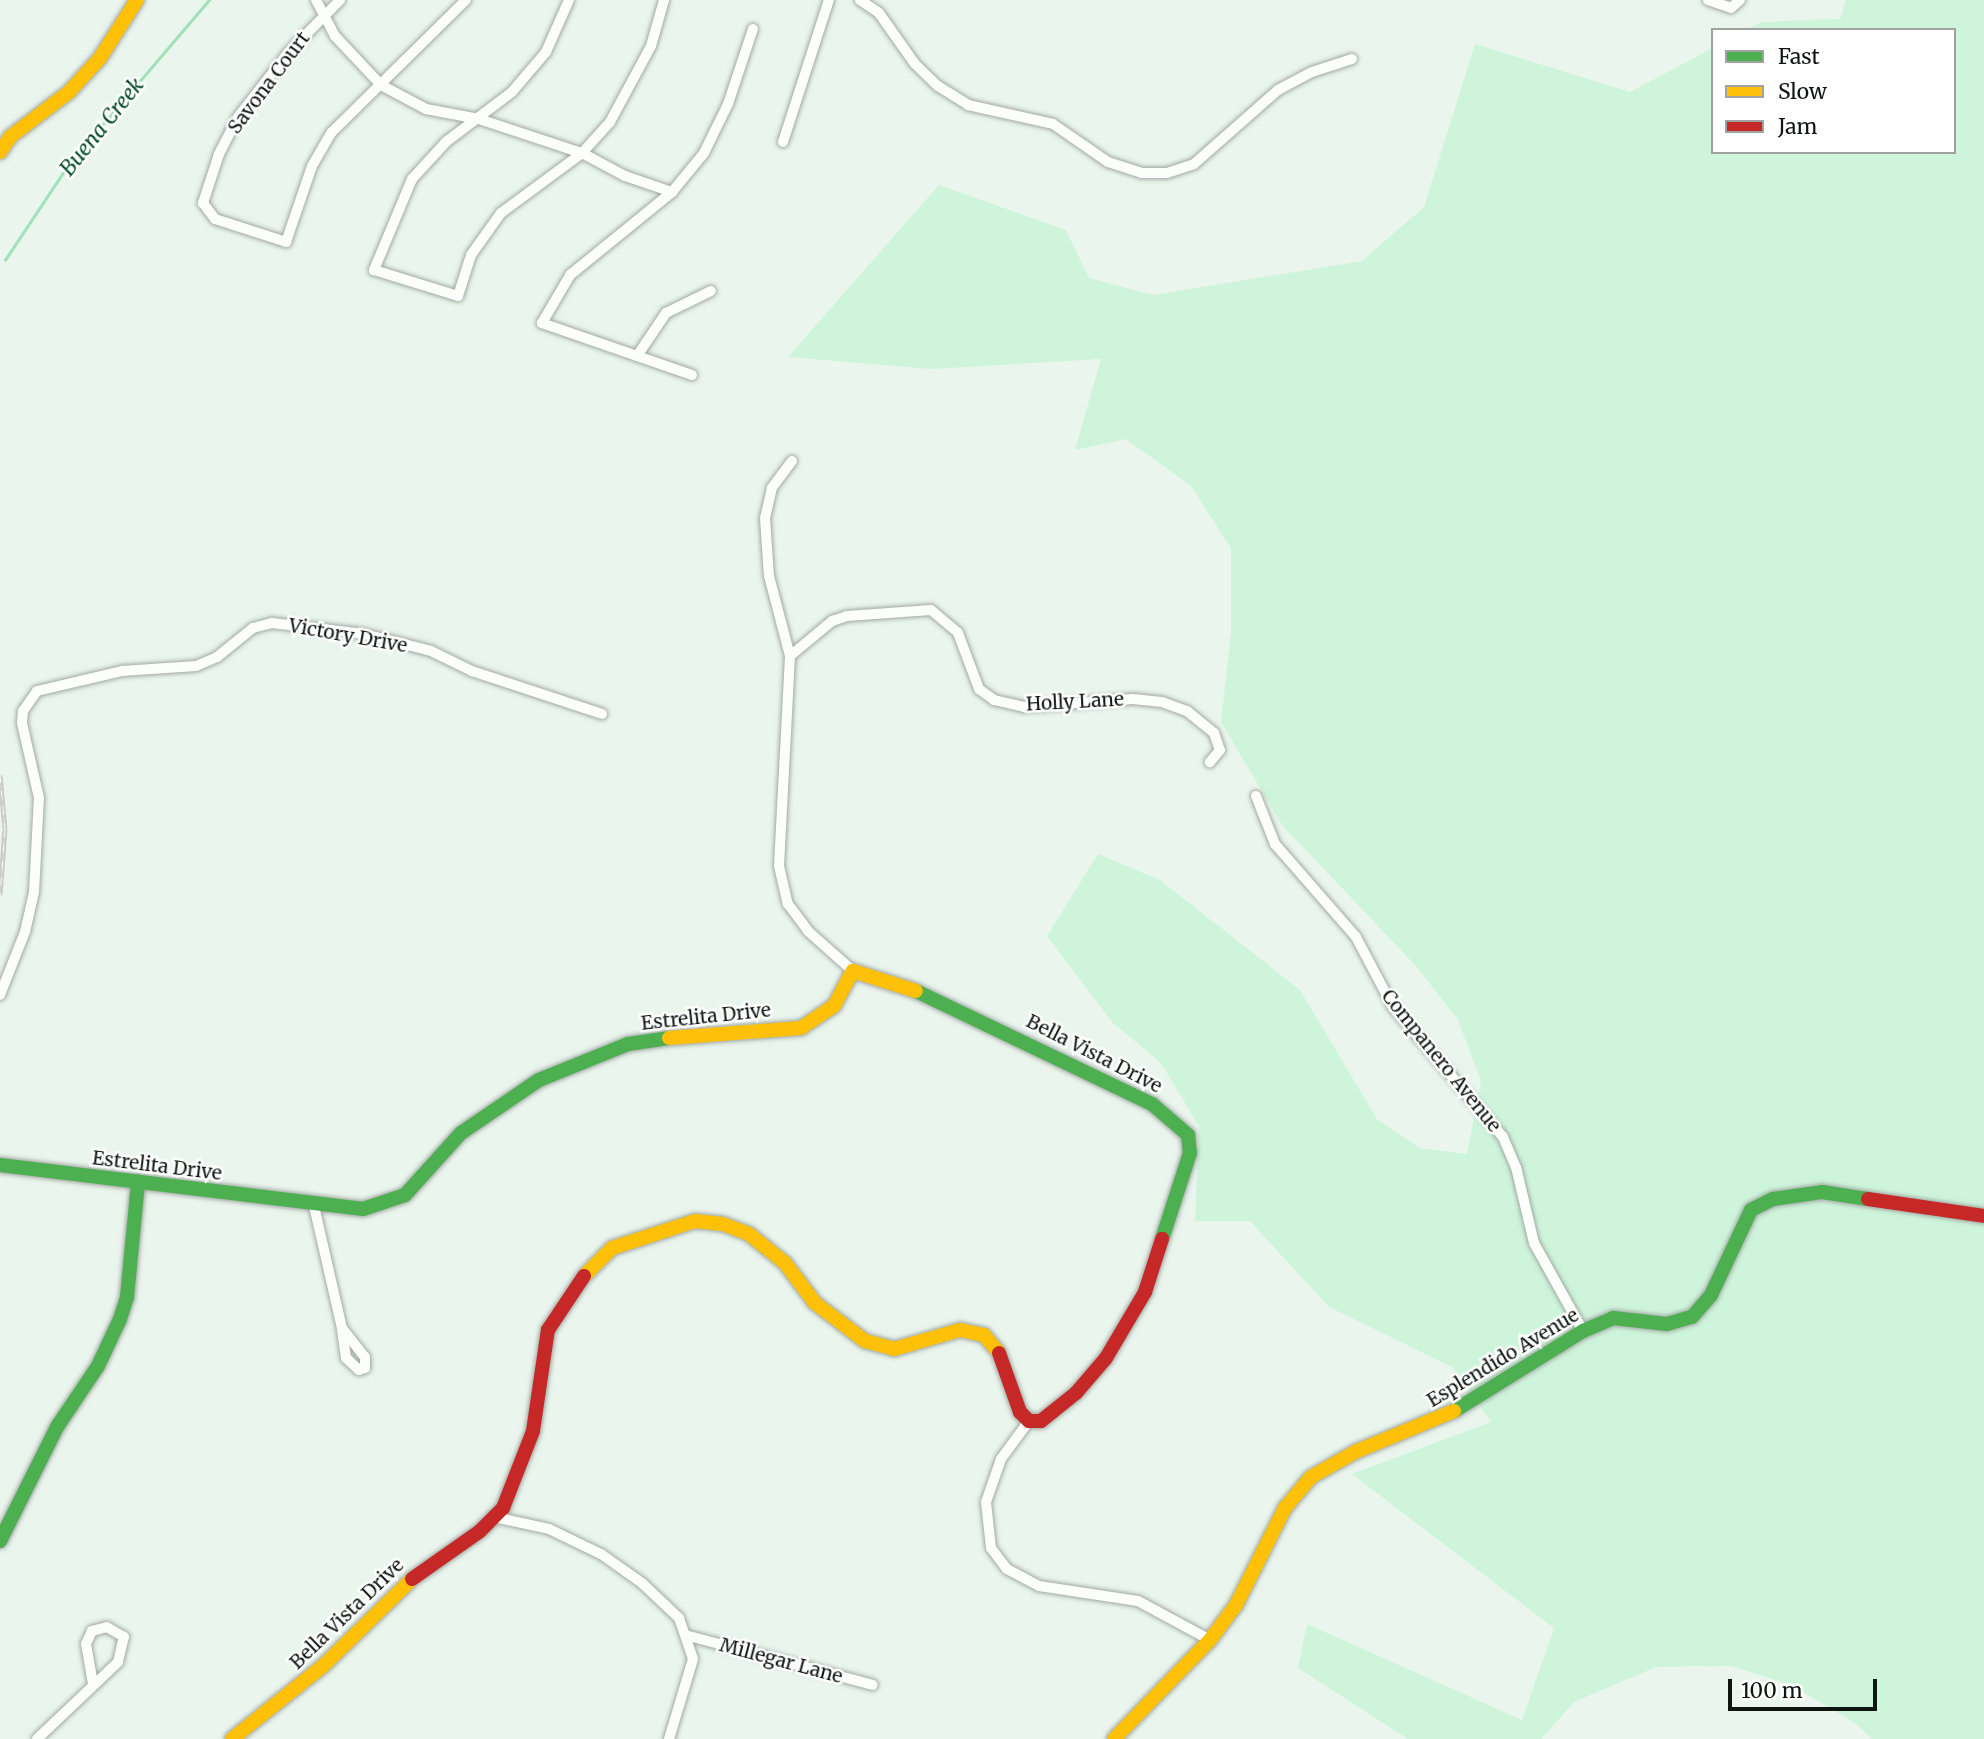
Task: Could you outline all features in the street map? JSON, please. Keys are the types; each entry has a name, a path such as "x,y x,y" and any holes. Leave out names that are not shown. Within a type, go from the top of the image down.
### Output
{"street":[{"path":"0,152 10,137 69,92 94,64 137,0"},
{"path":"316,0 343,46 381,85 426,109 479,119 582,153 625,176 672,192"},
{"path":"323,15 340,0"},
{"path":"381,85 466,0"},
{"path":"569,0 545,52 512,92 446,142 412,179 374,270 458,296 471,256 501,213 582,153 610,122 651,46 664,0"},
{"path":"783,142 829,0"},
{"path":"860,0 879,13 915,64 937,86 968,105 1053,124 1108,162 1141,173 1167,173 1194,164 1278,90 1312,72 1352,60"},
{"path":"1708,0 1738,3"},
{"name":"Savona Court","path":"323,15 238,117 219,153 203,203 210,215 286,242 312,166 332,132 365,95 381,85"},
{"path":"692,374 542,323 570,275 672,192 704,153 728,104 753,29"},
{"path":"637,356 666,313 711,291"},
{"path":"792,461 772,488 765,518 769,576 790,656 779,866 788,904 808,931 853,971"},
{"name":"Holly Lane","path":"790,656 832,621 847,616 930,610 958,633 979,689 994,700 1024,707 1133,699 1162,702 1187,711 1214,733 1220,750 1210,762"},
{"name":"Victory Drive","path":"0,995 25,932 33,892 39,798 22,723 23,711 37,691 122,671 196,666 217,657 253,628 272,623 364,634 431,652 472,671 602,714"},
{"name":"Companero Avenue","path":"1256,796 1275,844 1356,937 1393,1007 1503,1137 1516,1167 1534,1243 1583,1331"},
{"name":"Estrelita Drive","path":"0,1165 314,1206 363,1209 405,1195 461,1133 504,1101 584,1060 628,1044 666,1038 801,1028 818,1020 834,1006 853,971"},
{"name":"Bella Vista Drive","path":"232,1739 324,1665 422,1569 494,1517 516,1485 530,1442 543,1345 565,1299 592,1265 612,1248 695,1221 723,1224 764,1244 785,1263 815,1303 874,1345 910,1348 960,1330 984,1335 998,1350 1020,1412 1029,1421 1041,1421 1076,1394 1106,1358 1144,1292 1190,1153 1188,1135 1152,1104 992,1024 911,989 853,971"},
{"path":"3,1531 57,1427 99,1366 120,1319 127,1297 138,1182"},
{"name":"Esplendido Avenue","path":"1114,1739 1210,1640 1236,1605 1285,1508 1311,1477 1338,1459 1439,1420 1583,1331 1613,1318 1667,1324 1692,1317 1711,1295 1744,1217 1773,1199 1822,1192 1984,1216"},
{"path":"314,1206 342,1328"},
{"path":"1029,1421 1001,1460 986,1502 991,1548 1007,1569 1039,1586 1138,1601 1210,1640"},
{"path":"494,1517 549,1529 601,1554 642,1583 679,1618 688,1636 693,1659 668,1739"},
{"path":"37,1739 122,1655 124,1637 107,1627 92,1631 86,1644 93,1683"},
{"name":"Millegar Lane","path":"688,1636 873,1685"}],"green space":[{"path":"1846,0 1984,0 1984,1739 1872,1739 1855,1723 1791,1685 1731,1666 1656,1667 1574,1702 1541,1739 1408,1739 1298,1668 1307,1624 1522,1720 1554,1628 1352,1474 1491,1422 1452,1367 1329,1307 1250,1221 1195,1221 1199,1126 1161,1063 1113,1023 1047,936 1098,854 1160,880 1300,990 1377,1119 1420,1148 1467,1154 1481,1081 1458,1020 1416,966 1282,825 1221,722 1231,633 1231,548 1191,486 1126,439 1075,450 1101,359 931,369 788,357 939,185 1066,230 1089,278 1153,295 1362,261 1424,207 1475,44 1630,92 1711,49 1711,154 1956,154 1956,28 1750,28 1761,22 1840,19"}],"waterway":[{"name":"Buena Creek","path":"5,260 68,165 209,0"}],"railway":[{"path":"0,775 5,829 0,895"}],"traffic: fast":[{"path":"916,991 1152,1104 1188,1135 1190,1153 1162,1239"},
{"path":"0,1165 363,1209 405,1195 461,1133 539,1080 628,1044 669,1038"},
{"path":"0,1541 57,1427 98,1366 120,1319 127,1297 138,1182"},
{"path":"1454,1411 1583,1331 1613,1318 1667,1324 1692,1317 1711,1295 1751,1210 1773,1199 1822,1192 1868,1199"}],"traffic: slow":[{"path":"0,152 10,137 69,92 100,58 137,0"},
{"path":"669,1038 801,1028 834,1006 853,971 916,991"},
{"path":"584,1276 612,1248 695,1221 723,1224 749,1234 785,1263 815,1303 865,1341 894,1349 960,1330 984,1335 999,1353"},
{"path":"1114,1739 1210,1640 1236,1605 1285,1508 1311,1477 1357,1451 1454,1411"},
{"path":"232,1739 324,1665 412,1579"}],"traffic: jam":[{"path":"1868,1199 1984,1216"},
{"path":"999,1353 1020,1412 1029,1421 1041,1421 1076,1393 1106,1358 1145,1292 1162,1239"},
{"path":"412,1579 480,1531 503,1508 533,1431 548,1330 584,1276"}]}
